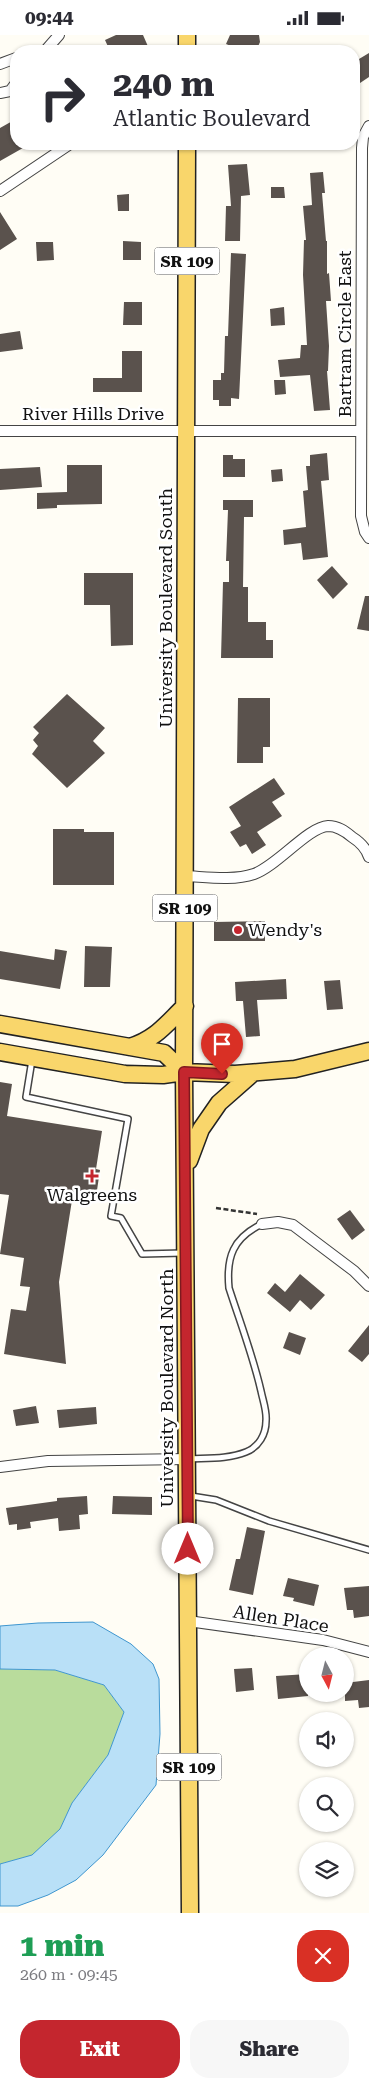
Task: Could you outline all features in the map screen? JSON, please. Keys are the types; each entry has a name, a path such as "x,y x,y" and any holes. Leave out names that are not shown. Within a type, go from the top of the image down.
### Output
{"main road":[{"name":"University Boulevard South","path":"184,1072 187,150"},
{"path":"130,1047 146,1042 185,1006"},
{"path":"0,1024 164,1053 184,1072"},
{"path":"0,1052 125,1074 163,1075 184,1072 253,1073 295,1069 369,1051"},
{"name":"University Boulevard North","path":"184,1072 190,1913"},
{"path":"185,1170 200,1129 219,1103 253,1073"}],"street":[{"path":"50,45 59,35"},
{"name":"Bartram Circle East","path":"368,128 363,137 362,148 361,516 365,532 369,538"},
{"path":"0,191 61,150"},
{"name":"River Hills Drive","path":"0,431 361,431"},
{"path":"185,876 225,877 254,874 266,868 316,831 327,826 337,827 345,831 362,845 369,857"},
{"path":"262,1224 278,1222 293,1225 354,1271 369,1286"},
{"path":"0,1467 48,1461 188,1459"},
{"name":"Allen Place","path":"188,1621 323,1640 369,1652"}],"lane":[{"path":"32,1057 26,1097 128,1119 111,1216 121,1218 142,1253 186,1253"},
{"path":"188,1459 234,1456 247,1452 258,1444 264,1433 266,1422 265,1410 258,1380 229,1287 227,1273 229,1258 235,1245 245,1234 262,1224"},
{"path":"188,1496 216,1500 269,1521 369,1550"}],"path":[{"path":"216,1209 256,1213 262,1224"}],"green space":[{"path":"0,1669 55,1670 104,1685 124,1712 108,1755 72,1803 60,1829 33,1855 0,1864"}],"water":[{"path":"93,1622 131,1644 153,1664 159,1679 160,1734 156,1785 103,1855 76,1880 48,1895 18,1906 0,1906 0,1864 32,1855 60,1829 72,1803 108,1755 124,1712 104,1685 55,1670 0,1669 0,1626"}],"building":[{"path":"116,35 143,35 147,45 107,45 105,40"},
{"path":"230,35 259,35 259,45 226,44"},
{"path":"369,53 369,77 360,83 360,58"},
{"path":"10,122 10,150 19,150 0,161 0,128"},
{"path":"247,164 250,195 241,196 240,241 225,241 226,206 231,206 228,165"},
{"path":"323,172 325,193 322,193 327,241 327,274 329,273 331,301 326,301 329,346 327,371 330,410 314,411 310,375 280,377 278,360 300,358 301,345 307,345 303,275 304,240 306,240 303,206 312,205 310,173"},
{"path":"271,187 284,187 285,198 271,198"},
{"path":"129,194 129,211 118,211 117,195"},
{"path":"0,212 17,239 0,250"},
{"path":"123,241 141,242 141,260 123,260"},
{"path":"36,242 53,242 54,260 37,261"},
{"path":"231,253 246,254 239,399 231,398 231,406 219,406 219,400 213,400 213,380 221,380 221,373 224,373 225,336 228,336"},
{"path":"124,302 142,302 142,325 123,325"},
{"path":"284,307 285,325 271,326 270,309"},
{"path":"20,331 23,349 0,352 0,334"},
{"path":"122,351 142,351 142,392 93,392 93,378 122,378"},
{"path":"274,380 285,380 286,394 275,395"},
{"path":"327,453 329,480 321,481 328,557 303,560 301,543 284,545 283,530 306,527 303,491 308,490 306,466 310,466 310,455"},
{"path":"223,455 233,455 233,459 245,459 245,477 223,477"},
{"path":"67,465 102,465 102,504 57,505 57,508 37,509 37,493 67,492"},
{"path":"40,467 42,487 0,490 0,469"},
{"path":"282,469 283,481 272,482 271,470"},
{"path":"223,500 253,500 253,517 244,517 243,587 248,587 248,622 266,622 266,640 273,640 273,658 221,658 223,582 229,582 229,561 226,561 228,510 223,510"},
{"path":"332,566 348,584 333,599 317,580"},
{"path":"84,573 133,573 133,645 111,646 110,605 84,605"},
{"path":"365,596 369,596 369,631 357,629"},
{"path":"67,694 105,728 93,741 105,753 67,788 32,754 38,746 33,740 39,733 33,727"},
{"path":"238,698 270,698 270,747 263,747 263,763 237,763"},
{"path":"274,778 285,794 272,802 282,816 257,832 266,845 252,854 246,844 240,847 230,832 241,826 229,807"},
{"path":"53,829 84,829 84,832 114,832 114,885 53,885"},
{"path":"265,921 265,941 214,941 214,922"},
{"path":"85,946 112,947 110,987 84,987"},
{"path":"55,949 67,951 60,989 0,979 0,951 54,960"},
{"path":"286,979 287,999 257,1000 260,1036 246,1037 243,1001 236,1001 235,982"},
{"path":"340,980 343,1009 327,1010 324,981"},
{"path":"0,1082 12,1084 7,1116 102,1131 96,1169 100,1170 96,1197 73,1194 59,1282 66,1364 4,1354 11,1309 26,1311 30,1287 20,1286 24,1258 0,1254 9,1195 0,1194"},
{"path":"350,1210 365,1230 352,1240 337,1219"},
{"path":"300,1274 325,1295 311,1310 300,1300 290,1312 267,1293 275,1283 285,1292"},
{"path":"369,1325 369,1354 362,1362 348,1351"},
{"path":"289,1332 306,1338 300,1355 283,1348"},
{"path":"36,1406 39,1423 16,1426 13,1410"},
{"path":"96,1407 97,1424 59,1428 57,1410"},
{"path":"87,1496 88,1514 79,1515 80,1529 59,1531 58,1518 30,1522 31,1528 17,1530 17,1524 9,1525 6,1508 57,1501 57,1498"},
{"path":"113,1496 152,1497 152,1515 112,1514"},
{"path":"247,1527 265,1531 253,1595 229,1590 236,1559 240,1559"},
{"path":"288,1578 319,1585 314,1606 293,1601 294,1598 283,1596"},
{"path":"369,1586 369,1616 354,1618 353,1610 347,1610 344,1588"},
{"path":"252,1668 254,1690 236,1692 234,1669"},
{"path":"299,1675 299,1697 278,1699 276,1676"},
{"path":"369,1680 369,1707 359,1708 358,1700 354,1700 354,1682"}],"place":[{"name":"Wendy's","path":"238,930"},
{"name":"Walgreens","path":"92,1176"}],"route":[{"path":"188,1549 184,1072 222,1074"}]}
